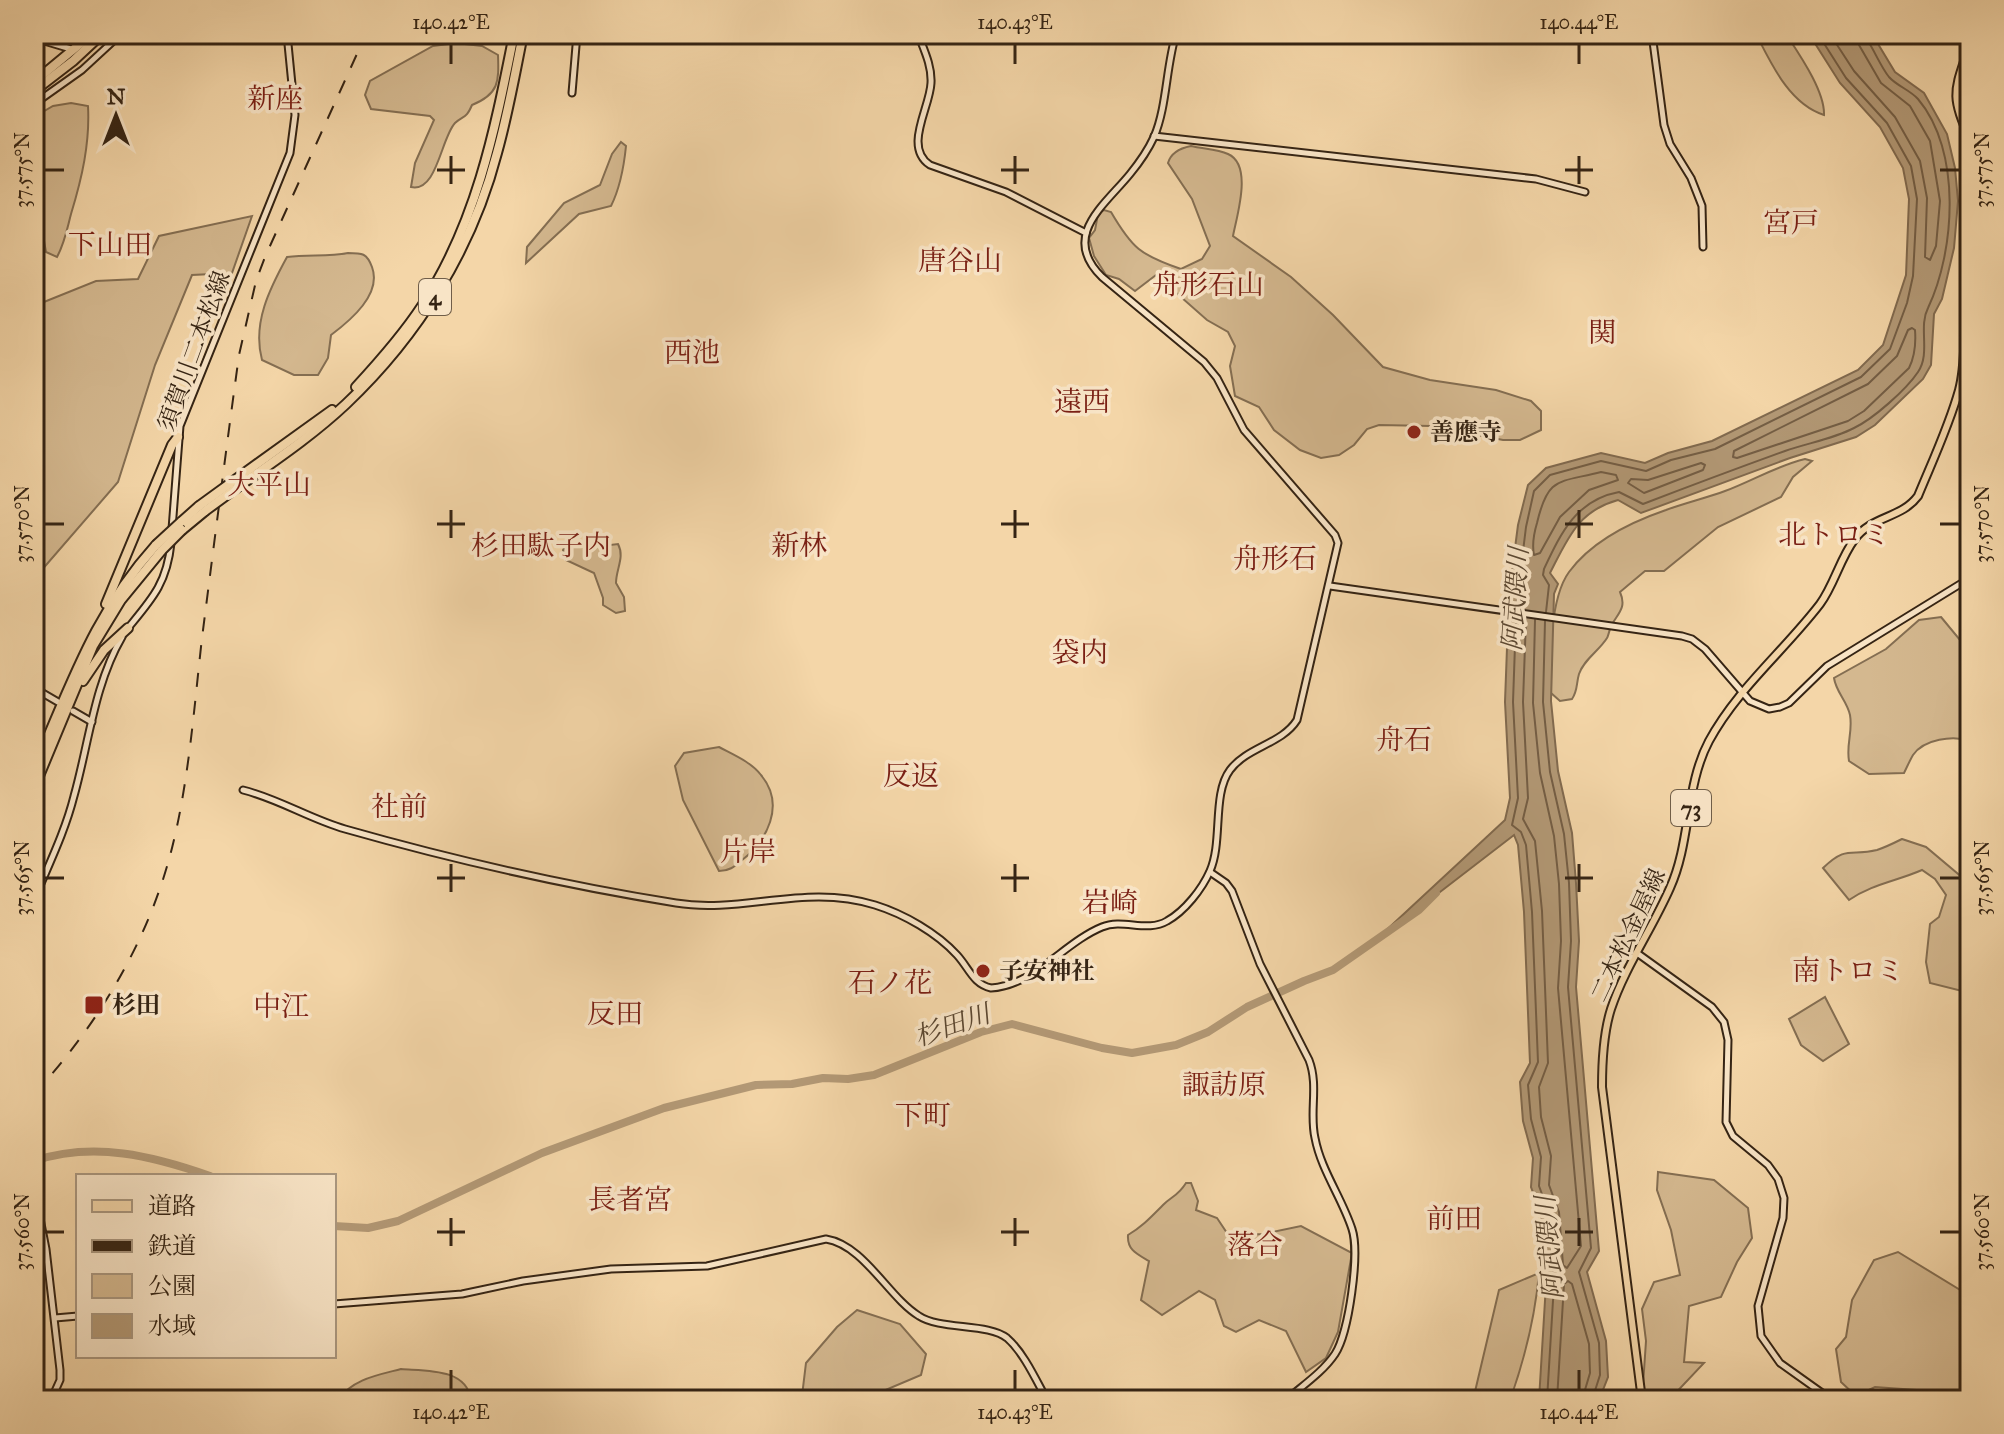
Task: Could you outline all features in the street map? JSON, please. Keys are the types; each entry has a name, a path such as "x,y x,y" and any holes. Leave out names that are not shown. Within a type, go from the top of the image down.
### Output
{"highway":[{"path":"34,82 92,34"},
{"path":"34,91 102,34"},
{"name":"4","path":"234,486 354,389 424,303 475,199 493,135 514,34"},
{"name":"4","path":"34,769 100,620 147,560 202,509 305,438 345,405 387,362 441,287 468,232 497,155 523,34"},
{"path":"100,620 178,437"},
{"path":"128,553 147,560"},
{"name":"4","path":"34,788 93,646 147,560"},
{"path":"74,695 104,650 128,628"}],"main road":[{"path":"1970,43 1954,97 1970,139"},
{"name":"二本松金屋線","path":"1642,1400 1602,1087 1602,1061 1612,1006 1679,866 1702,757 1709,741 1761,669 1823,601 1859,533 1870,523 1905,509 1918,496 1959,391 1964,363 1964,318 1970,291"}],"street":[{"path":"34,104 64,85 121,34"},
{"name":"須賀川二本松線","path":"34,900 71,809 111,656 159,588 170,560 178,437 290,153 295,115 287,34"},
{"path":"537,34 576,38 572,93"},
{"path":"918,34 931,79 917,143 922,159 930,165 1006,192 1086,233"},
{"path":"243,790 345,829 541,879 696,906 821,897 877,905 932,935 958,956 975,980 991,988 1032,972 1104,926 1151,926 1168,921 1188,904 1210,872 1217,846 1225,779 1231,769 1287,732 1297,720 1338,548 1335,535 1244,430 1217,378 1204,362 1094,269 1089,259 1086,233 1093,214 1128,176 1154,136 1176,34"},
{"path":"1652,34 1664,125 1670,144 1691,178 1702,206 1703,247"},
{"path":"34,38 71,49"},
{"path":"90,55 99,56"},
{"path":"1154,136 1536,179 1585,192"},
{"path":"1330,586 1692,639 1705,649 1742,694 1769,709 1789,703 1827,666 1970,578"},
{"path":"34,688 58,702"},
{"path":"73,711 92,722"},
{"path":"1210,872 1232,891 1247,934 1314,1076 1315,1140 1351,1226 1355,1256 1345,1328 1338,1349 1286,1400"},
{"path":"1637,953 1712,1007 1724,1022 1728,1040 1726,1122 1733,1136 1768,1165 1778,1179 1784,1198 1783,1218 1758,1306 1761,1336 1780,1363 1832,1400"},
{"path":"34,1188 55,1318 60,1380 51,1400"},
{"path":"336,1304 462,1294 523,1281 611,1269 707,1266 826,1239 836,1240 916,1315 1005,1336 1018,1351 1047,1400"},
{"path":"55,1318 76,1316"}],"green space":[{"path":"1756,34 1786,34 1816,84 1824,115 1812,110 1791,92"},
{"path":"456,43 482,46 498,55 496,86 455,123 427,182 420,187 411,187 415,163 434,120 430,116 371,109 365,95 370,81 433,46"},
{"path":"71,103 88,106 88,133 79,187 57,257 46,252 42,230 34,230 34,117 53,106"},
{"path":"621,142 626,146 624,161 611,206 579,214 526,263 527,247 564,203 600,185 612,154"},
{"path":"1191,146 1228,154 1240,168 1240,204 1233,236 1291,277 1383,367 1430,380 1496,390 1531,401 1541,411 1541,430 1520,440 1503,440 1431,426 1379,425 1367,429 1354,445 1339,455 1321,458 1300,450 1274,430 1259,407 1235,396 1230,366 1235,346 1228,332 1207,320 1156,275 1135,291 1119,279 1106,275 1094,256 1089,238 1095,230 1098,214 1104,210 1111,212 1138,249 1156,259 1181,269 1202,259 1210,246 1192,199 1168,163 1177,151"},
{"path":"252,216 232,273 192,275 155,365 118,482 34,579 34,306 96,281 138,279 159,236"},
{"path":"348,253 366,256 372,267 373,287 363,306 331,335 328,358 318,375 294,375 262,360 259,333 264,306 287,257"},
{"path":"1805,459 1812,461 1793,477 1781,497 1718,527 1664,571 1645,571 1620,592 1623,602 1621,610 1607,638 1581,669 1572,699 1560,701 1551,693 1554,613 1563,583 1578,561 1600,542 1639,521"},
{"path":"567,542 602,546 618,544 620,558 616,583 624,597 625,611 616,613 603,605 594,573 566,560 563,550"},
{"path":"1941,617 1970,652 1970,741 1947,739 1931,742 1913,755 1904,773 1869,774 1849,761 1850,715 1834,678 1886,649 1919,620"},
{"path":"719,747 757,770 768,786 773,810 759,843 731,868 719,871 683,800 675,766 684,753"},
{"path":"1902,839 1926,847 1970,884 1970,993 1930,983 1926,962 1930,924 1939,917 1946,895 1935,879 1922,870 1876,886 1849,900 1823,868 1838,856 1877,850"},
{"path":"1825,997 1849,1044 1823,1061 1801,1045 1789,1019"},
{"path":"1658,1172 1714,1180 1748,1208 1752,1238 1721,1297 1689,1306 1684,1362 1704,1363 1669,1400 1642,1400 1646,1341 1642,1309 1654,1282 1680,1275 1671,1230 1657,1190"},
{"path":"1186,1183 1191,1183 1198,1201 1196,1210 1217,1218 1229,1236 1263,1234 1301,1226 1352,1253 1338,1332 1326,1358 1306,1372 1286,1331 1259,1320 1236,1332 1224,1326 1215,1300 1199,1291 1162,1315 1141,1300 1149,1261 1131,1248 1128,1235"},
{"path":"1898,1252 1970,1296 1970,1393 1955,1400 1920,1400 1916,1390 1875,1387 1856,1396 1841,1382 1836,1349 1846,1337 1852,1300 1874,1260"},
{"path":"1539,1273 1529,1338 1510,1400 1473,1400 1499,1290"},
{"path":"857,1310 900,1324 926,1354 921,1375 862,1400 805,1400 802,1396 806,1363 837,1327"},
{"path":"401,1369 433,1371 454,1377 468,1390 471,1400 338,1400 358,1383"}],"water":[{"name":"阿武隈川","path":"1809,34 1872,34 1895,72 1924,93 1947,134 1958,201 1954,248 1942,299 1934,314 1931,365 1923,379 1875,425 1856,437 1641,513 1618,500 1593,511 1576,528 1550,573 1558,584 1554,594 1551,701 1558,771 1572,833 1579,941 1576,987 1599,1251 1587,1272 1606,1341 1608,1377 1599,1400 1539,1400 1546,1284 1541,1214 1531,1187 1533,1158 1523,1121 1520,1082 1530,1063 1524,912 1518,845 1514,835 1366,949 1505,820 1510,798 1505,702 1509,594 1518,525 1528,485 1546,468 1601,453 1645,463 1712,441 1858,370 1883,345 1906,275 1909,199 1903,168 1880,127 1840,83"}],"waterway":[{"name":"杉田川","path":"336,1226 368,1228 398,1221 542,1153 664,1108 756,1085 874,1075 981,1032 1012,1024 1132,1053 1176,1045 1208,1032 1247,1007 1333,970 1419,910 1436,893"},
{"name":"杉田川","path":"34,1161 56,1155 101,1152 145,1157 204,1174"}],"railway":[{"path":"34,1094 100,1010 135,948 162,882 178,822 187,770 239,355 256,281 366,34"}],"place":[{"name":"善應寺","path":"1414,432"},
{"name":"子安神社","path":"983,971"},
{"name":"杉田","path":"94,1005"}],"district":[{"name":"新座","path":"275,98"},
{"name":"宮戸","path":"1791,222"},
{"name":"下山田","path":"110,244"},
{"name":"唐谷山","path":"960,260"},
{"name":"舟形石山","path":"1208,284"},
{"name":"関","path":"1602,332"},
{"name":"西池","path":"692,352"},
{"name":"遠西","path":"1082,401"},
{"name":"大平山","path":"269,484"},
{"name":"北トロミ","path":"1834,534"},
{"name":"杉田駄子内","path":"541,545"},
{"name":"新林","path":"799,545"},
{"name":"舟形石","path":"1275,558"},
{"name":"袋内","path":"1080,652"},
{"name":"舟石","path":"1404,739"},
{"name":"反返","path":"911,775"},
{"name":"社前","path":"399,806"},
{"name":"片岸","path":"748,851"},
{"name":"岩崎","path":"1110,902"},
{"name":"南トロミ","path":"1848,970"},
{"name":"石ノ花","path":"890,982"},
{"name":"中江","path":"281,1006"},
{"name":"反田","path":"615,1013"},
{"name":"諏訪原","path":"1224,1084"},
{"name":"下町","path":"923,1115"},
{"name":"長者宮","path":"630,1199"},
{"name":"前田","path":"1454,1218"},
{"name":"落合","path":"1255,1244"}]}
